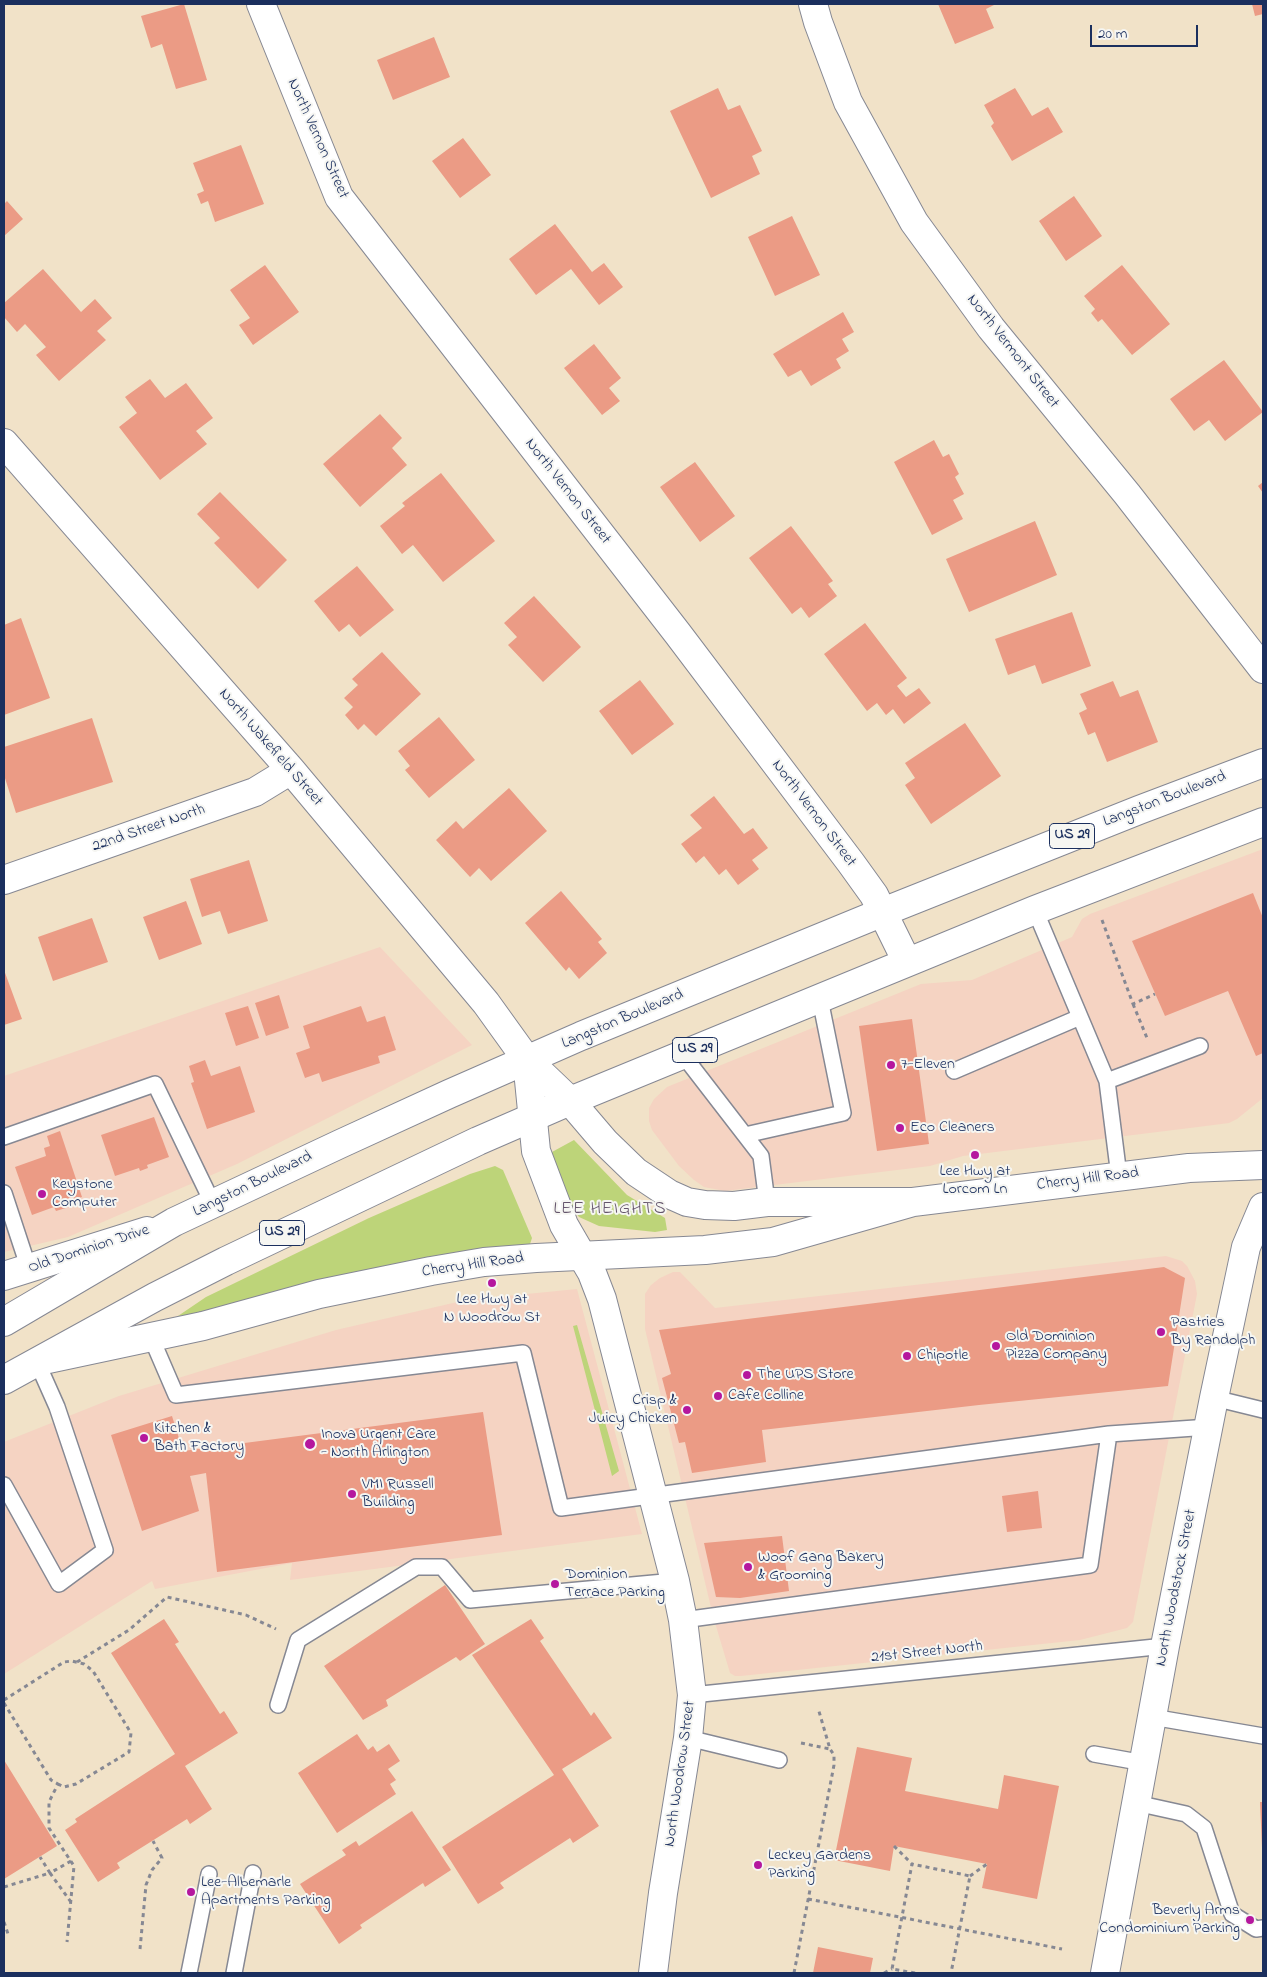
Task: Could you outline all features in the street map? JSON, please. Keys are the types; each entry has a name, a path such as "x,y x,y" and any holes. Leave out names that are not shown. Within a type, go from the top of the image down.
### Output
{"street":[{"name":"North Vernon Street","path":"261,4 339,197 678,634 851,863 883,912 907,962"},
{"name":"North Vermont Street","path":"813,4 848,102 914,222 991,328 1126,494 1263,669"},
{"name":"North Wakefield Street","path":"4,443 290,770 486,1003 527,1060"},
{"name":"Langston Boulevard","path":"4,1322 174,1222 340,1144 527,1060 883,912 1139,810 1263,763"},
{"name":"22nd Street North","path":"4,880 255,792 290,770"},
{"name":"US 29","path":"4,1380 156,1296 304,1222 533,1117 907,962 1263,822"},
{"name":"Cherry Hill Road","path":"527,1060 570,1101 623,1160 652,1184 687,1202 705,1205 734,1206 767,1202 913,1202 1190,1168 1263,1165"},
{"name":"North Woodrow Street","path":"527,1060 536,1151 564,1225 592,1273 602,1299 675,1581 683,1620 692,1695 688,1738 663,1893 653,1973"},
{"name":"Cherry Hill Road","path":"37,1362 203,1326 319,1294 431,1270 493,1262 705,1250 774,1242 913,1202"},
{"name":"North Woodstock Street","path":"1105,1973 1164,1646 1214,1398 1246,1247 1263,1207"},
{"name":"Old Dominion Drive","path":"16,1273 174,1222"}],"lane":[{"path":"1036,910 1107,1081 1119,1176"},
{"path":"745,1135 843,1113 820,999"},
{"path":"954,1071 1080,1016"},
{"path":"1107,1081 1200,1046"},
{"path":"683,1055 761,1156 767,1202"},
{"path":"4,1137 155,1084 213,1204"},
{"path":"4,1193 16,1273"},
{"path":"151,1337 176,1395 523,1353 561,1508 1109,1434 1209,1427"},
{"path":"4,1484 59,1584 105,1550 57,1407 37,1362"},
{"path":"1214,1398 1263,1410"},
{"path":"683,1620 1090,1565 1109,1434"},
{"path":"278,1705 298,1640 416,1567 442,1567 470,1600 675,1581"},
{"name":"21st Street North","path":"692,1695 1164,1646"},
{"path":"1152,1717 1263,1736"},
{"path":"688,1738 780,1760"},
{"path":"1094,1754 1144,1763"},
{"path":"1136,1803 1186,1814 1204,1828 1232,1914 1256,1929 1263,1928"},
{"path":"234,1973 253,1873"},
{"path":"189,1973 209,1874"}],"path":[{"path":"1102,920 1133,1004 1148,1038"},
{"path":"1133,1004 1155,994"},
{"path":"77,1662 129,1630 167,1597 246,1615 271,1625 277,1630"},
{"path":"64,1662 77,1662 84,1664 93,1672 131,1733 131,1742 129,1752 76,1784 64,1787 51,1780 4,1701 64,1662"},
{"path":"794,1973 834,1765 834,1756 830,1749 817,1702"},
{"path":"58,1784 49,1802 49,1828 74,1866 66,1942"},
{"path":"140,1949 146,1885 152,1870 162,1858 153,1841"},
{"path":"894,1846 912,1864 970,1876"},
{"path":"40,1857 71,1903"},
{"path":"4,1887 50,1873 71,1861"},
{"path":"892,1969 912,1864"},
{"path":"951,1973 970,1876 987,1864"},
{"path":"808,1899 1062,1949"},
{"path":"4,1922 10,1937"},
{"path":"884,1973 892,1969 914,1973"}],"shaded area":[{"path":"1263,849 1263,1098 1237,1119 1229,1123 963,1156 930,1166 725,1191 704,1187 694,1180 679,1166 652,1130 649,1121 649,1108 654,1099 667,1087 921,984 972,980 1072,937 1082,919 1090,914"},
{"path":"380,947 472,1045 237,1164 68,1237 4,1252 4,1076"},
{"path":"1166,1256 1182,1261 1187,1266 1195,1281 1197,1294 1133,1622 1127,1628 1080,1640 741,1676 735,1676 730,1673 713,1616 645,1329 645,1294 651,1285 673,1272 680,1272 715,1308"},
{"path":"577,1289 642,1534 290,1580 292,1563 155,1589 152,1581 4,1674 4,1442 119,1396 336,1330 466,1300"}],"green space":[{"path":"574,1140 627,1195 665,1218 667,1230 655,1232 599,1226 579,1217 569,1203 552,1152"},
{"path":"495,1166 503,1170 532,1238 529,1247 386,1268 270,1293 194,1314 178,1316 206,1297 369,1218 470,1174"},
{"path":"577,1325 619,1471 612,1476 573,1326"}],"building":[{"path":"184,4 207,80 176,89 162,44 151,48 141,16"},
{"path":"938,4 994,4 986,9 994,28 955,44"},
{"path":"1252,4 1263,4 1263,14 1255,16"},
{"path":"434,37 450,77 393,100 377,60"},
{"path":"718,88 728,110 740,105 762,151 752,156 760,174 711,198 670,111"},
{"path":"1015,88 1032,116 1048,107 1063,132 1012,161 991,126 994,123 984,105"},
{"path":"463,138 491,175 460,198 432,161"},
{"path":"241,145 264,204 215,222 208,201 201,204 197,194 204,191 193,163"},
{"path":"1074,196 1102,236 1066,261 1039,221"},
{"path":"7,201 23,219 4,236 4,204"},
{"path":"792,216 820,275 775,296 748,237"},
{"path":"555,224 592,272 604,263 623,287 599,305 571,269 536,295 509,259"},
{"path":"265,265 299,312 253,345 239,325 250,318 230,290"},
{"path":"1122,265 1170,324 1132,355 1102,319 1098,322 1091,313 1095,309 1084,296"},
{"path":"43,269 81,312 95,299 112,318 97,331 106,340 59,381 36,355 46,347 25,324 17,332 4,317 4,303"},
{"path":"843,312 854,332 842,339 849,351 836,359 841,368 811,386 801,370 788,377 773,354"},
{"path":"594,344 621,378 609,388 620,401 602,415 564,368"},
{"path":"1224,360 1263,412 1225,441 1209,420 1194,431 1170,399"},
{"path":"150,379 165,398 186,383 213,418 196,431 207,444 160,480 119,427 137,413 125,397"},
{"path":"380,414 402,438 392,448 407,465 360,507 323,464"},
{"path":"934,440 943,457 949,454 959,474 955,477 964,494 953,500 963,519 932,535 894,462"},
{"path":"695,462 735,516 700,542 660,487"},
{"path":"441,473 495,541 443,582 413,545 402,554 380,526 405,506 402,503"},
{"path":"1263,482 1263,493 1258,486"},
{"path":"220,492 287,560 258,589 214,543 220,538 197,514"},
{"path":"1035,521 1057,575 969,612 946,559"},
{"path":"791,526 833,581 828,584 837,596 809,618 801,607 792,614 749,558"},
{"path":"357,566 394,610 360,637 349,624 339,632 314,601"},
{"path":"534,596 581,647 543,682 508,645 517,637 504,623"},
{"path":"1072,612 1091,666 1042,684 1035,665 1008,675 995,639"},
{"path":"21,618 50,698 4,715 4,625"},
{"path":"865,623 907,678 897,686 906,697 919,688 931,703 904,724 893,709 886,715 877,703 867,711 824,654"},
{"path":"382,652 421,694 376,736 364,724 358,730 345,715 353,707 344,698 358,685 352,679"},
{"path":"640,680 674,724 632,755 599,711"},
{"path":"1113,681 1120,697 1138,690 1158,742 1107,762 1095,732 1088,735 1079,713 1087,709 1080,694"},
{"path":"439,717 475,760 429,798 405,770 410,766 398,751"},
{"path":"92,718 113,782 16,813 4,775 4,747"},
{"path":"965,723 1001,776 931,824 905,785 915,778 905,763"},
{"path":"509,788 547,831 491,881 479,868 470,877 436,840 456,821 463,829"},
{"path":"714,796 744,834 753,828 768,848 752,860 759,869 738,885 726,869 719,875 704,856 696,863 681,844 702,828 690,815"},
{"path":"249,860 268,921 228,934 220,911 202,917 190,879"},
{"path":"561,891 602,939 598,942 607,953 579,979 569,967 566,971 525,923"},
{"path":"1253,893 1263,918 1263,1053 1256,1056 1228,991 1165,1016 1132,941"},
{"path":"186,901 202,944 159,960 143,917"},
{"path":"92,918 108,962 53,981 38,937"},
{"path":"4,970 22,1019 4,1025"},
{"path":"279,995 289,1028 266,1036 255,1003"},
{"path":"248,1006 259,1038 236,1046 225,1013"},
{"path":"361,1006 367,1022 385,1016 396,1050 378,1056 380,1063 322,1082 319,1073 305,1078 296,1053 310,1048 303,1026"},
{"name":"7-Eleven","path":"912,1019 929,1144 877,1151 859,1026"},
{"path":"205,1060 211,1076 240,1066 255,1112 207,1129 191,1083 194,1082 189,1066"},
{"path":"154,1117 169,1157 147,1165 148,1168 140,1171 139,1168 115,1176 101,1135"},
{"path":"60,1131 82,1197 67,1202 69,1207 56,1211 54,1207 32,1215 15,1167 46,1156 44,1148 50,1146 47,1136"},
{"path":"1164,1267 1185,1278 1168,1386 762,1430 766,1462 692,1473 685,1442 679,1443 662,1378 671,1374 659,1330"},
{"name":"VMI Russell Building","path":"483,1412 502,1535 217,1572 206,1473 190,1476 199,1511 142,1531 111,1435 172,1416 183,1451"},
{"path":"1038,1491 1042,1528 1007,1532 1002,1496"},
{"name":"Woof Gang Bakery & Grooming","path":"782,1536 789,1591 740,1598 716,1597 704,1543"},
{"path":"445,1585 485,1644 460,1661 456,1657 386,1700 388,1706 363,1720 324,1666"},
{"path":"164,1619 179,1642 175,1644 220,1714 224,1711 238,1733 185,1766 212,1809 190,1824 187,1819 117,1863 120,1868 98,1882 65,1830 77,1822 75,1819 175,1754 111,1653"},
{"path":"531,1619 544,1638 540,1641 591,1716 594,1712 612,1738 562,1769 599,1826 573,1843 570,1838 500,1883 504,1888 478,1904 442,1847 554,1775 472,1655"},
{"path":"357,1734 368,1750 373,1746 377,1752 389,1744 400,1761 388,1769 396,1780 390,1784 396,1794 337,1833 298,1773"},
{"path":"857,1747 912,1758 905,1791 998,1809 1004,1775 1059,1786 1037,1899 982,1888 987,1864 894,1846 890,1871 834,1860"},
{"path":"4,1760 57,1846 4,1879"},
{"path":"1260,1802 1263,1802 1263,1848 1262,1848"},
{"path":"412,1811 451,1870 425,1887 423,1883 360,1925 362,1928 339,1944 300,1884 346,1855 342,1850 356,1841 359,1846"},
{"path":"818,1947 873,1958 870,1973 813,1973"}],"place":[{"name":"7-Eleven","path":"891,1065"},
{"name":"Eco Cleaners","path":"900,1128"},
{"name":"Lee Hwy at Lorcom Ln","path":"975,1155"},
{"name":"Keystone Computer","path":"42,1194"},
{"name":"Lee Hwy at N Woodrow St","path":"492,1283"},
{"name":"Pastries By Randolph","path":"1161,1332"},
{"name":"Old Dominion Pizza Company","path":"996,1346"},
{"name":"Chipotle","path":"907,1356"},
{"name":"The UPS Store","path":"747,1375"},
{"name":"Cafe Colline","path":"718,1396"},
{"name":"Crisp & Juicy Chicken","path":"687,1410"},
{"name":"Kitchen & Bath Factory","path":"144,1438"},
{"name":"Inova Urgent Care - North Arlington","path":"310,1444"},
{"name":"VMI Russell Building","path":"352,1494"},
{"name":"Woof Gang Bakery & Grooming","path":"748,1567"},
{"name":"Dominion Terrace Parking","path":"555,1584"},
{"name":"Leckey Gardens Parking","path":"758,1865"},
{"name":"Lee-Albemarle Apartments Parking","path":"191,1892"},
{"name":"Beverly Arms Condominium Parking","path":"1250,1920"}],"district":[{"name":"LEE HEIGHTS","path":"610,1210"}]}
